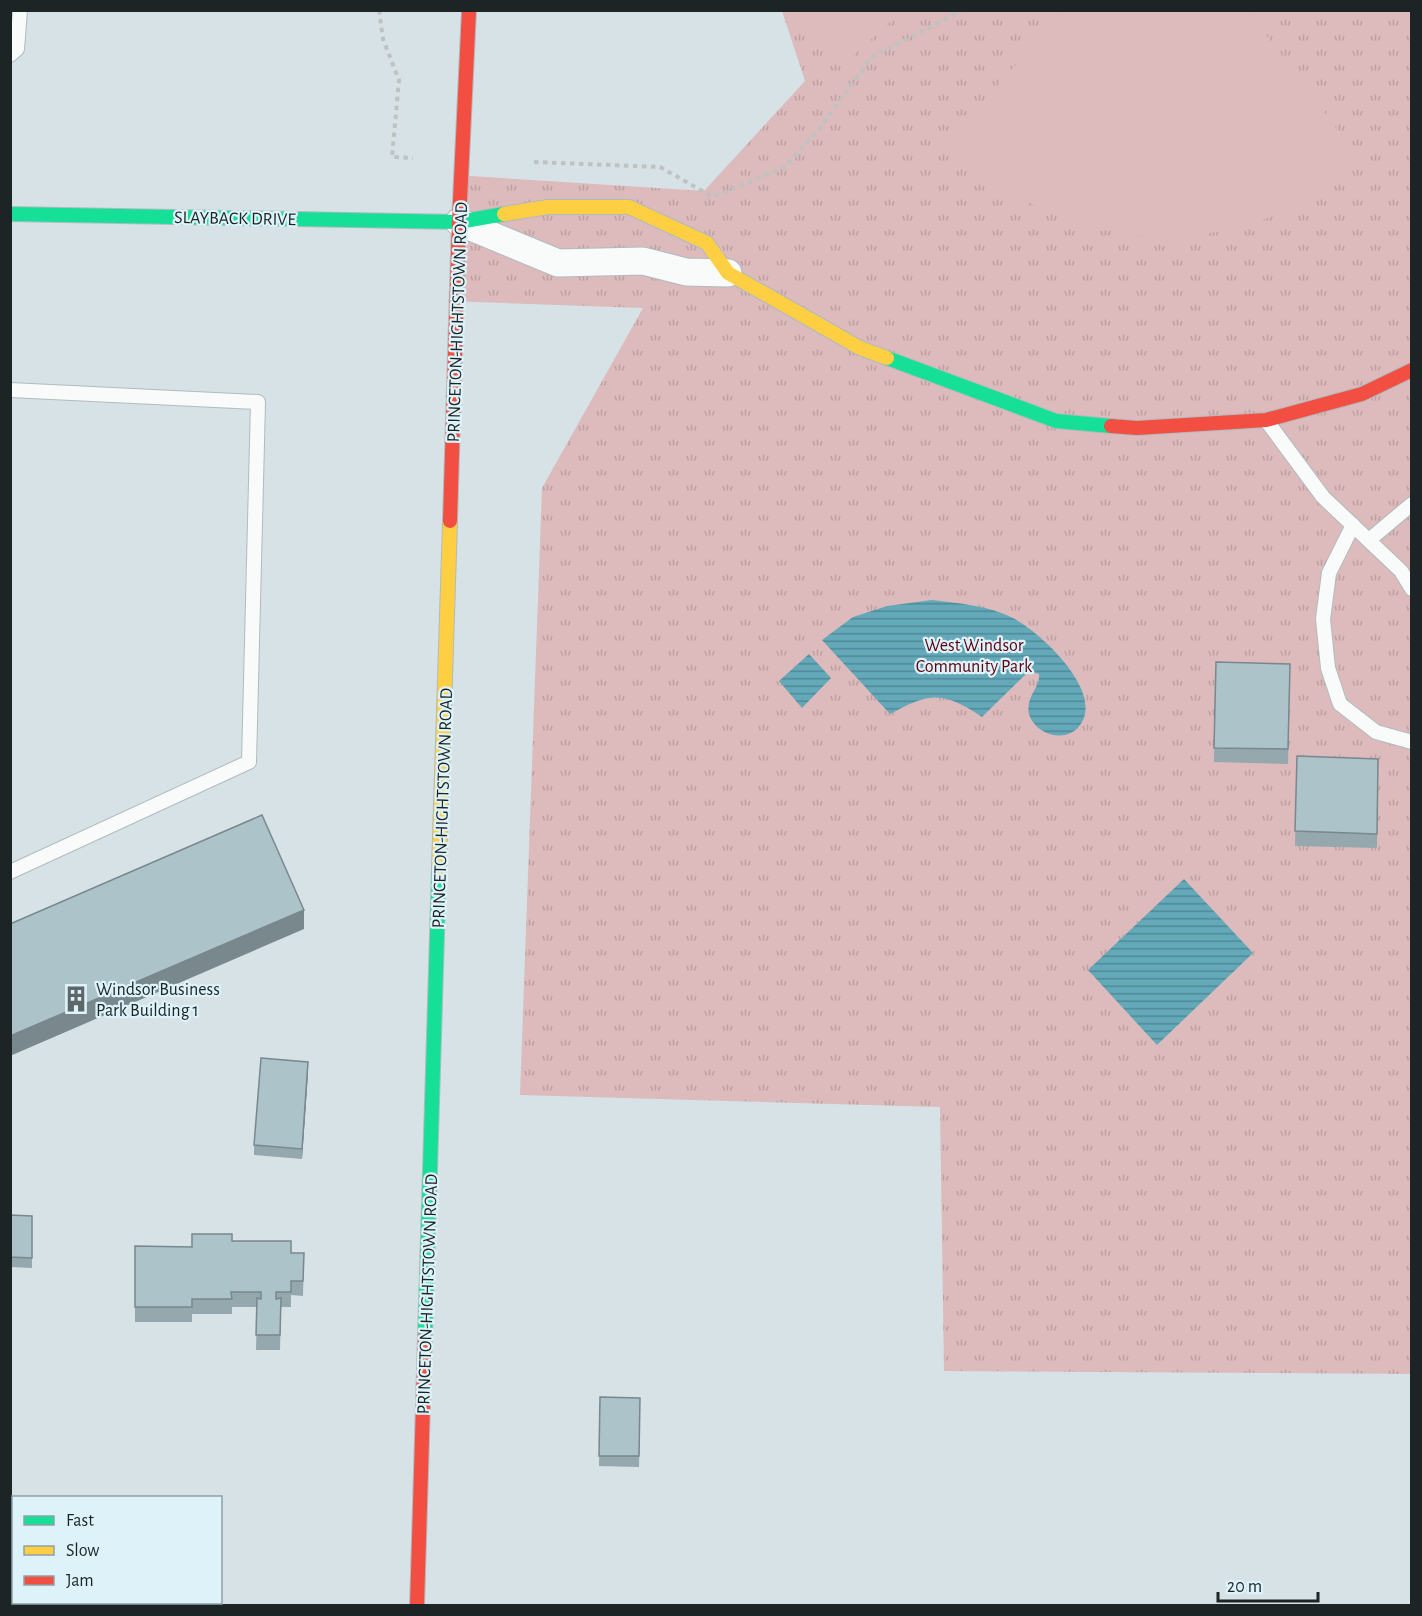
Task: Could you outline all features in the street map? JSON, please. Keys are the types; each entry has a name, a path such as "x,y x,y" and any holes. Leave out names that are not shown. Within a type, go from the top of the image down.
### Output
{"main road":[{"name":"PRINCETON-HIGHTSTOWN ROAD","path":"417,1605 459,222 469,10"},
{"name":"SLAYBACK DRIVE","path":"10,214 459,222 548,207 629,207 707,243 728,273"},
{"path":"728,273 860,348 1056,421 1137,428 1266,420 1362,394 1412,370"}],"street":[{"path":"459,222 558,263 644,261 686,272 728,273"}],"lane":[{"path":"10,55 17,49 20,10"},
{"path":"10,390 258,402 249,762 10,872"},
{"path":"1266,420 1323,497 1401,571 1412,589"},
{"path":"1368,540 1412,504"},
{"path":"1353,525 1329,573 1323,619 1328,668 1340,704 1376,732 1412,742"}],"path":[{"path":"379,10 383,39 399,80 392,157 413,158"},
{"path":"534,162 660,167 713,197 785,167 819,129 872,57 963,10"}],"green space":[{"path":"1247,10 1361,161 1323,190 1298,205 1262,220 1226,230 1188,236 1150,236 1113,232 1076,223 1041,209 1007,190 984,173 949,140 1064,11"},
{"name":"West Windsor Community Park","path":"782,11 1411,11 1411,1374 944,1371 940,1107 520,1095 542,488 643,308 449,301 455,175 704,191 805,81"},
{"path":"796,11 902,11 845,63 817,36"}],"water":[{"path":"932,600 974,606 1004,614 1038,635 1065,662 1083,693 1086,708 1082,722 1077,729 1063,735 1055,735 1047,733 1034,724 1028,710 1039,674 1029,671 982,717 957,702 936,698 926,698 890,714 822,640 853,617 887,606"},
{"path":"809,654 831,678 802,708 779,681"},
{"path":"1184,879 1253,953 1157,1045 1088,970"}],"building":[{"path":"1216,662 1290,664 1288,749 1214,748"},
{"path":"1297,756 1378,759 1377,834 1295,831"},
{"name":"Windsor Business Park Building 1","path":"262,815 304,910 10,1036 10,924"},
{"path":"261,1058 308,1062 302,1149 254,1145"},
{"path":"10,1215 32,1216 32,1258 10,1257"},
{"path":"192,1234 232,1234 232,1241 291,1241 291,1253 304,1253 303,1281 291,1281 291,1292 276,1292 276,1299 281,1298 280,1335 256,1335 257,1298 261,1299 261,1292 231,1292 232,1299 192,1299 192,1307 135,1307 135,1246 192,1247"},
{"path":"600,1397 640,1398 639,1456 599,1456"}],"traffic: fast":[{"path":"10,214 459,222 504,214"},
{"path":"887,358 1056,421 1111,426"},
{"path":"425,1337 439,868"}],"traffic: slow":[{"path":"504,214 548,207 629,207 707,243 728,273 860,348 887,358"},
{"path":"439,868 450,521"}],"traffic: jam":[{"path":"450,521 459,222 469,10"},
{"path":"1111,426 1137,428 1266,420 1362,394 1412,370"},
{"path":"417,1606 425,1337"}],"place":[{"name":"Windsor Business Park Building 1","path":"76,999"}]}
